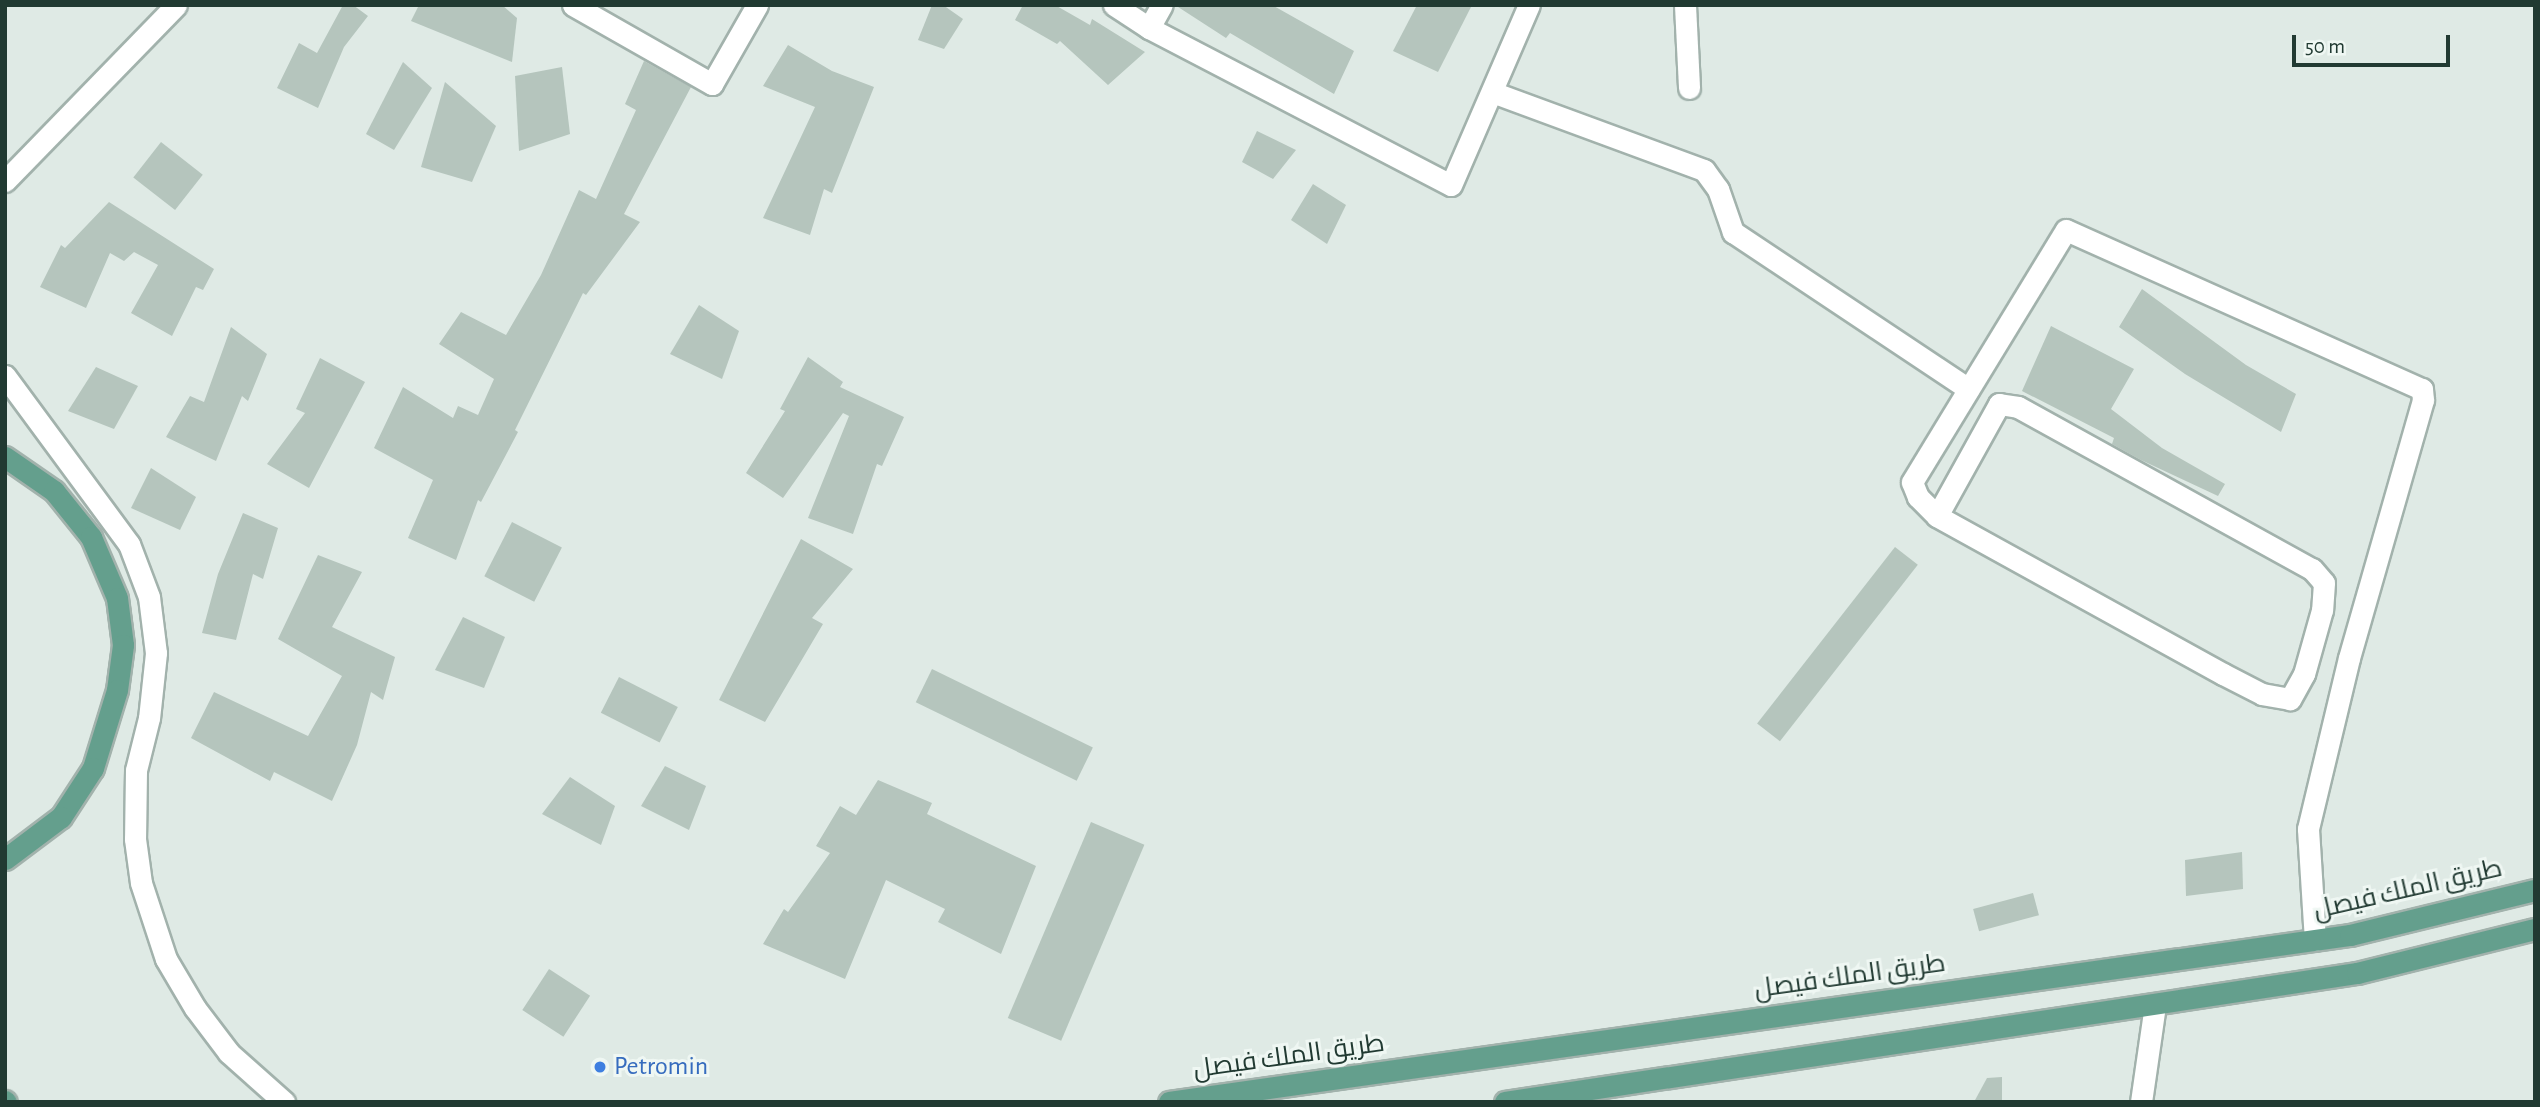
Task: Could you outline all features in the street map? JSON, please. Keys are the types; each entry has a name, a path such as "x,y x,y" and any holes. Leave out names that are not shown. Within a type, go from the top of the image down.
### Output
{"main road":[{"path":"5,457 54,491 91,537 117,598 123,645 117,690 93,768 61,817 5,859"},
{"name":"طريق الملك فيصل","path":"1169,1102 2315,940 2535,890"},
{"path":"1505,1102 2357,973 2535,929"}],"street":[{"path":"5,181 176,5"},
{"path":"573,5 712,84 757,5"},
{"path":"1114,5 1149,28 1451,185 1529,5"},
{"path":"1149,28 1162,5"},
{"path":"1685,5 1689,88"},
{"path":"1492,92 1704,170 1718,189 1733,232 1968,389"},
{"path":"1937,516 1998,404 2018,407 2312,569 2324,583 2322,610 2304,674 2290,699 2263,694 1937,516 1918,497 1912,482 2066,230 2422,389 2423,400 2349,658 2308,829 2315,940"},
{"path":"5,376 43,432 101,500 129,544 149,597 156,653 149,718 136,770 135,839 141,883 166,959 195,1008 229,1054 284,1102"},
{"path":"2141,1102 2155,1005"}],"building":[{"path":"343,5 353,5 368,16 344,47 318,108 277,88 299,43 317,53"},
{"path":"419,5 502,5 517,18 512,62 411,21"},
{"path":"932,5 943,5 963,19 944,49 918,40"},
{"path":"1023,5 1055,5 1090,25 1092,19 1145,52 1108,85 1060,41 1057,44 1015,20"},
{"path":"1175,5 1272,5 1354,51 1334,94 1230,33 1226,38"},
{"path":"1417,5 1472,5 1438,72 1393,51"},
{"path":"788,45 832,71 874,87 832,193 824,189 810,235 763,218 815,107 763,86"},
{"path":"644,61 691,87 624,214 640,222 586,295 583,293 515,430 518,432 481,502 478,500 456,560 408,538 433,480 374,448 403,387 453,418 458,406 478,415 494,379 439,344 461,312 506,335 541,275 579,190 596,199 636,110 625,104"},
{"path":"403,62 432,88 394,150 366,134"},
{"path":"562,67 570,134 519,151 515,76"},
{"path":"445,82 496,126 472,182 421,167"},
{"path":"1257,131 1296,150 1273,179 1242,162"},
{"path":"161,142 203,175 175,210 133,177"},
{"path":"1313,184 1346,205 1327,244 1291,220"},
{"path":"109,202 214,269 203,290 196,287 172,336 131,313 158,265 134,252 124,261 110,253 86,308 40,287 61,245 65,248"},
{"path":"2142,289 2246,365 2296,394 2281,432 2185,374 2119,327"},
{"path":"699,305 739,331 722,379 670,354"},
{"path":"2051,326 2134,369 2111,409 2162,448 2225,484 2218,496 2141,460 2112,444 2114,438 2022,391"},
{"path":"231,327 267,354 248,401 242,396 216,461 166,437 190,396 204,402"},
{"path":"808,357 843,382 840,387 904,417 882,466 877,464 853,534 808,518 849,416 843,413 783,498 746,473 785,411 780,409"},
{"path":"320,358 365,382 309,488 267,464 305,413 296,409"},
{"path":"96,367 138,386 114,429 68,411"},
{"path":"151,468 196,497 180,530 131,508"},
{"path":"243,513 278,528 263,579 253,574 236,640 202,633 218,574"},
{"path":"512,522 562,547 534,602 484,576"},
{"path":"801,539 853,569 812,618 823,624 765,722 719,700"},
{"path":"1895,547 1918,565 1780,741 1757,724"},
{"path":"318,555 362,572 332,627 395,657 383,700 371,692 357,745 332,801 274,772 270,781 191,738 214,692 308,736 342,676 278,639"},
{"path":"463,617 505,637 484,688 435,670"},
{"path":"932,669 1093,747 1077,781 916,702"},
{"path":"619,677 678,707 660,743 601,713"},
{"path":"665,766 706,786 689,830 641,806"},
{"path":"570,777 615,806 601,845 542,814"},
{"path":"878,780 932,803 927,814 1036,866 1001,954 938,922 945,909 886,880 845,979 763,944 784,909 788,912 830,853 816,846 840,806 856,815"},
{"path":"1091,822 1144,845 1061,1041 1008,1018"},
{"path":"2242,852 2243,889 2186,896 2185,860"},
{"path":"2033,893 2039,915 1979,931 1973,909"},
{"path":"549,969 590,996 563,1037 522,1010"},
{"path":"2002,1077 2002,1102 1974,1102 1987,1078"}],"place":[{"name":"Petromin","path":"600,1067"}]}
